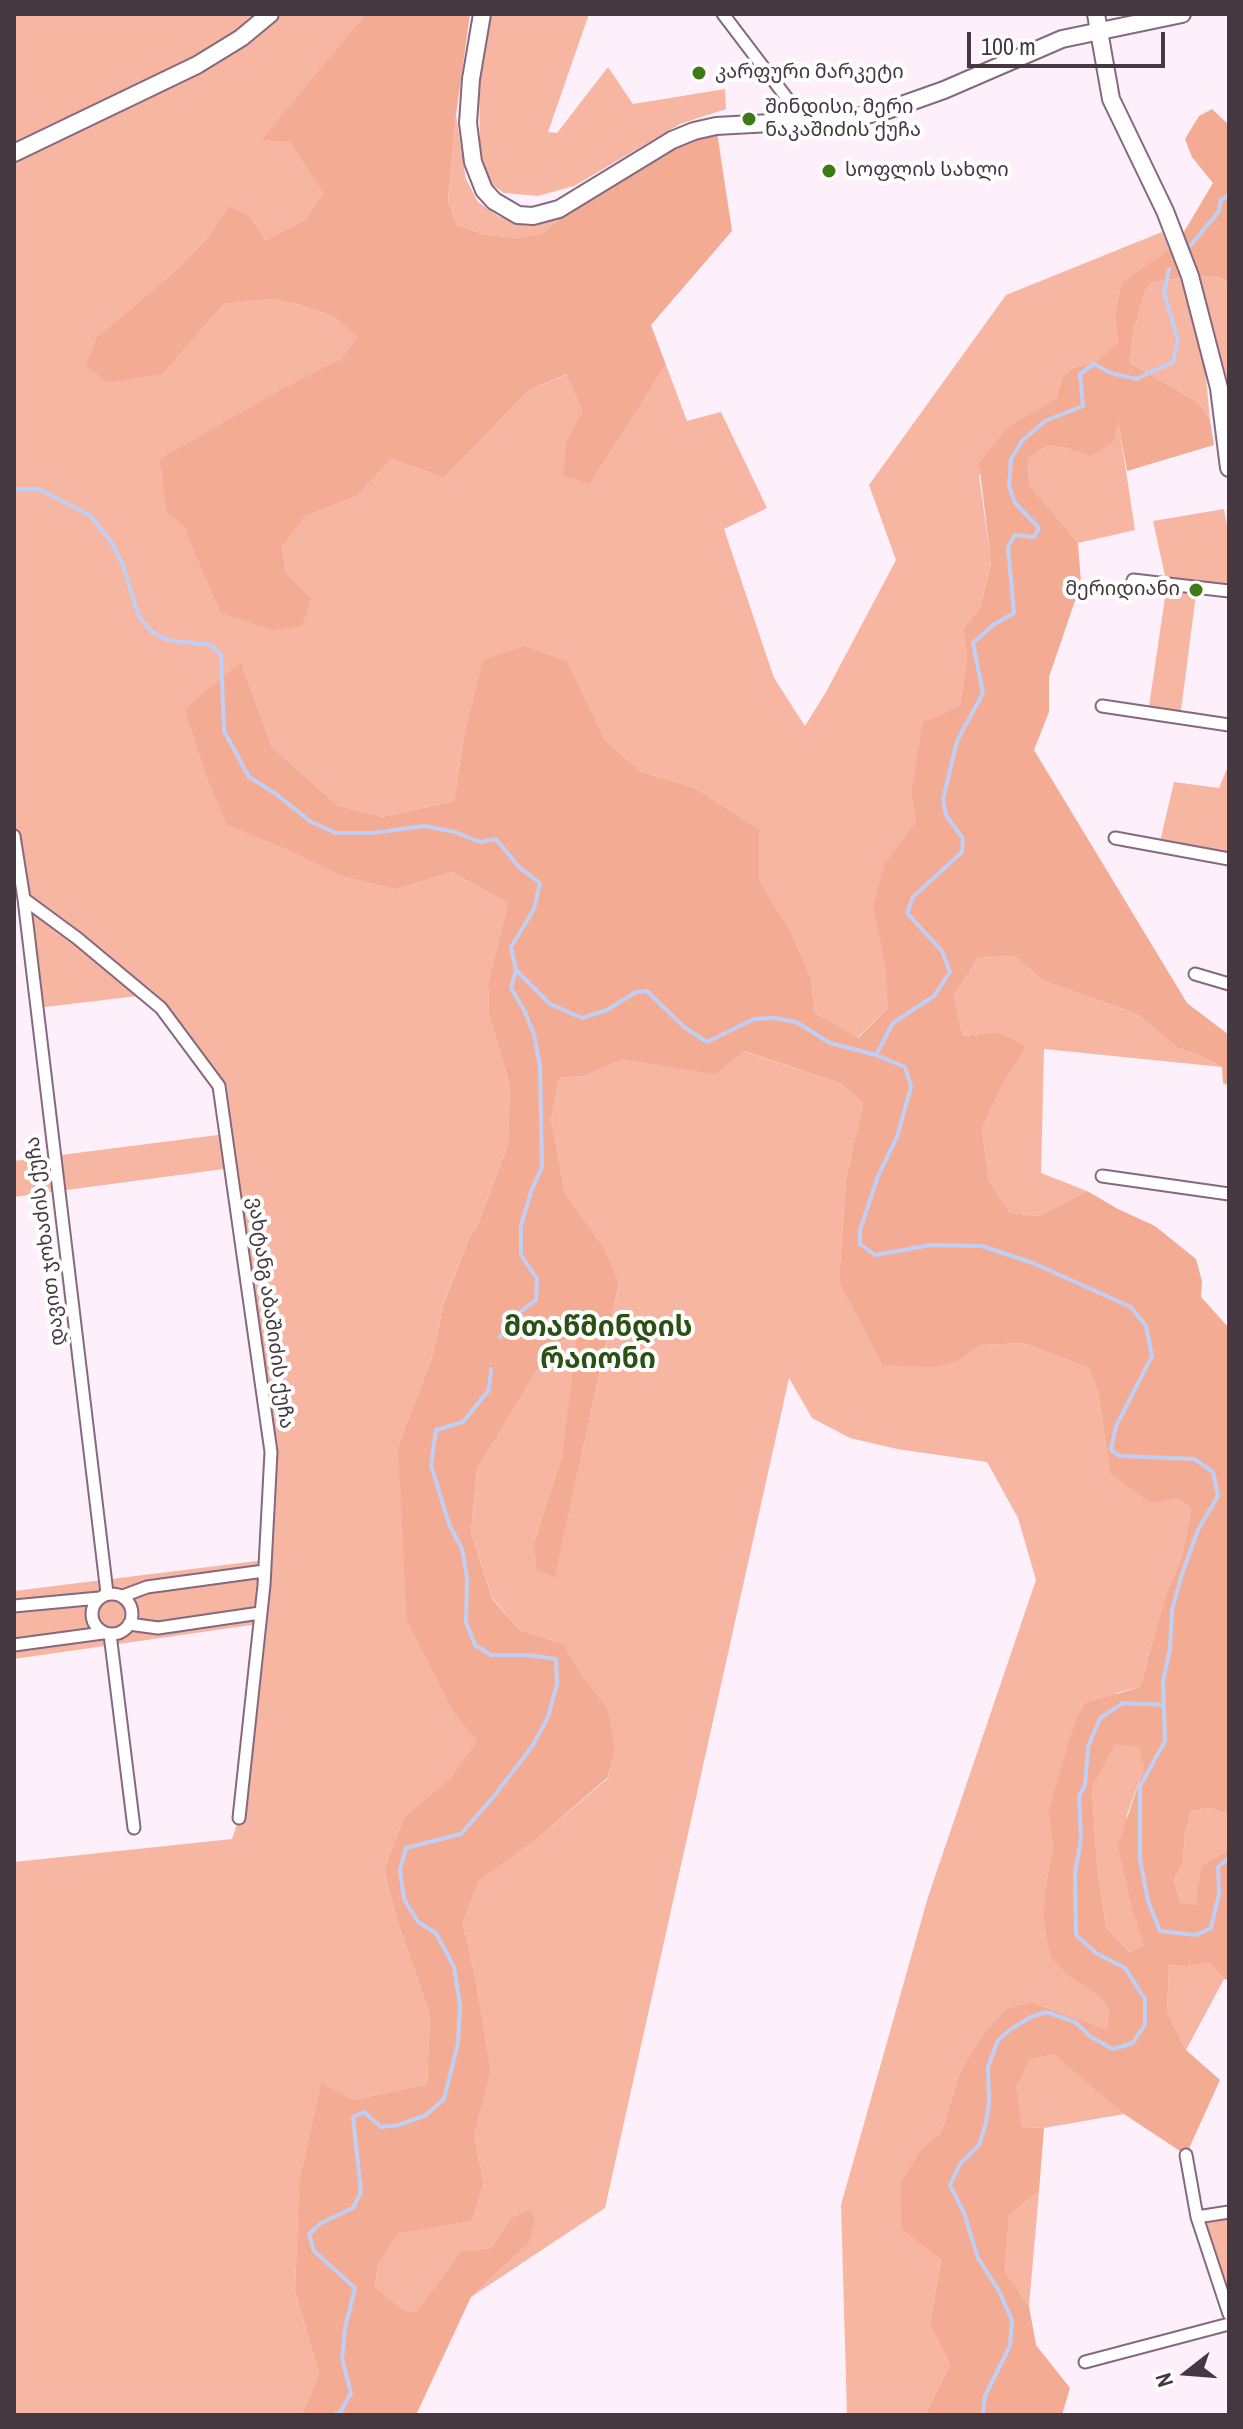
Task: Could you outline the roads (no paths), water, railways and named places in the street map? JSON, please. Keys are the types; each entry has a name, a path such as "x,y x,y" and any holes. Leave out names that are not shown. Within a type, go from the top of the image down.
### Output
{"main road":[{"path":"14,153 197,65 241,38 270,14"},
{"path":"482,14 471,79 468,123 473,162 484,190 494,201 518,215 533,216 559,209 672,140 694,131 716,126 844,119 900,107 1097,22 1182,14"},
{"path":"1097,22 1111,99 1165,211 1190,276 1219,388 1229,468"}],"street":[{"path":"723,14 805,122"},
{"path":"1133,580 1229,591"},
{"path":"1102,706 1229,725"},
{"name":"დავით ჯოხაძის ქუჩა","path":"14,836 24,899 103,1596"},
{"path":"1115,838 1229,859"},
{"name":"ვახტანგ აბაშიძის ქუჩა","path":"24,899 77,938 161,1008 219,1086 271,1452 264,1571 239,1818"},
{"path":"1195,974 1229,984"},
{"path":"1102,1176 1229,1194"},
{"path":"14,1606 123,1596 147,1587 264,1571"},
{"path":"103,1596 91,1609 92,1619 107,1634 134,1828"},
{"path":"14,1645 120,1632 129,1624 132,1610 123,1596"},
{"path":"129,1624 158,1628 260,1613"},
{"path":"1186,2155 1197,2217 1229,2314"},
{"path":"1197,2217 1229,2212"},
{"path":"1085,2362 1229,2324"}],"waterway":[{"path":"1191,245 1219,211 1221,200 1229,195"},
{"path":"876,1055 893,1023 934,996 950,972 942,951 907,913 913,897 962,852 963,839 946,815 943,799 957,741 983,693 973,643 993,625 1014,613 1008,547 1015,535 1034,537 1039,528 1015,503 1009,486 1011,459 1022,441 1045,421 1083,406 1080,374 1094,364 1111,373 1136,379 1173,362 1178,340 1164,293 1169,269"},
{"path":"14,489 39,489 91,516 112,543 123,565 139,617 152,632 167,640 211,645 221,655 224,731 249,777 311,822 336,833 373,833 424,826 455,832 480,842 496,839 519,867 540,883 534,909 511,947 516,970 550,1004 582,1018 607,1010 636,992 647,991 684,1027 707,1042 754,1019 774,1018 796,1022 830,1043 876,1055 905,1067 911,1087 897,1137 878,1176 860,1230 860,1244 875,1255 931,1245 982,1246 1033,1263 1131,1307 1146,1326 1152,1356 1116,1426 1111,1450 1120,1456 1194,1459 1213,1472 1218,1496 1198,1530 1172,1610 1170,1649 1163,1681 1165,1741 1140,1786 1140,1859 1148,1901 1160,1931 1196,1935 1211,1928 1219,1894 1218,1867 1229,1858"},
{"path":"500,1337 520,1312 536,1300 537,1279 521,1255 521,1225 542,1167 540,1066 534,1035 511,988 516,970"},
{"path":"332,2415 340,2413 351,2393 342,2359 345,2328 355,2288 314,2251 309,2234 321,2223 353,2208 361,2192 353,2117 364,2112 381,2127 399,2125 426,2115 444,2099 458,2043 460,2005 454,1967 436,1933 418,1922 404,1899 400,1870 406,1848 461,1834 533,1745 548,1717 557,1684 556,1659 491,1655 475,1645 466,1622 467,1577 462,1549 449,1524 431,1465 436,1430 463,1422 489,1390 491,1369"},
{"path":"983,2415 985,2396 1010,2346 1012,2320 999,2291 978,2258 964,2213 950,2185 960,2164 979,2145 989,2102 988,2067 998,2040 1011,2029 1046,2012 1075,2022 1091,2037 1113,2049 1133,2043 1145,2024 1145,1999 1125,1968 1096,1953 1076,1935 1075,1873 1081,1839 1079,1796 1085,1785 1088,1747 1100,1718 1123,1703 1164,1705"}],"place":[{"name":"კარფური მარკეტი","path":"699,73"},
{"name":"შინდისი, მერი ნაკაშიძის ქუჩა","path":"749,119"},
{"name":"სოფლის სახლი","path":"829,171"},
{"name":"მერიდიანი","path":"1196,590"}],"district":[{"name":"მთაწმინდის რაიონი","path":"598,1344"}]}
